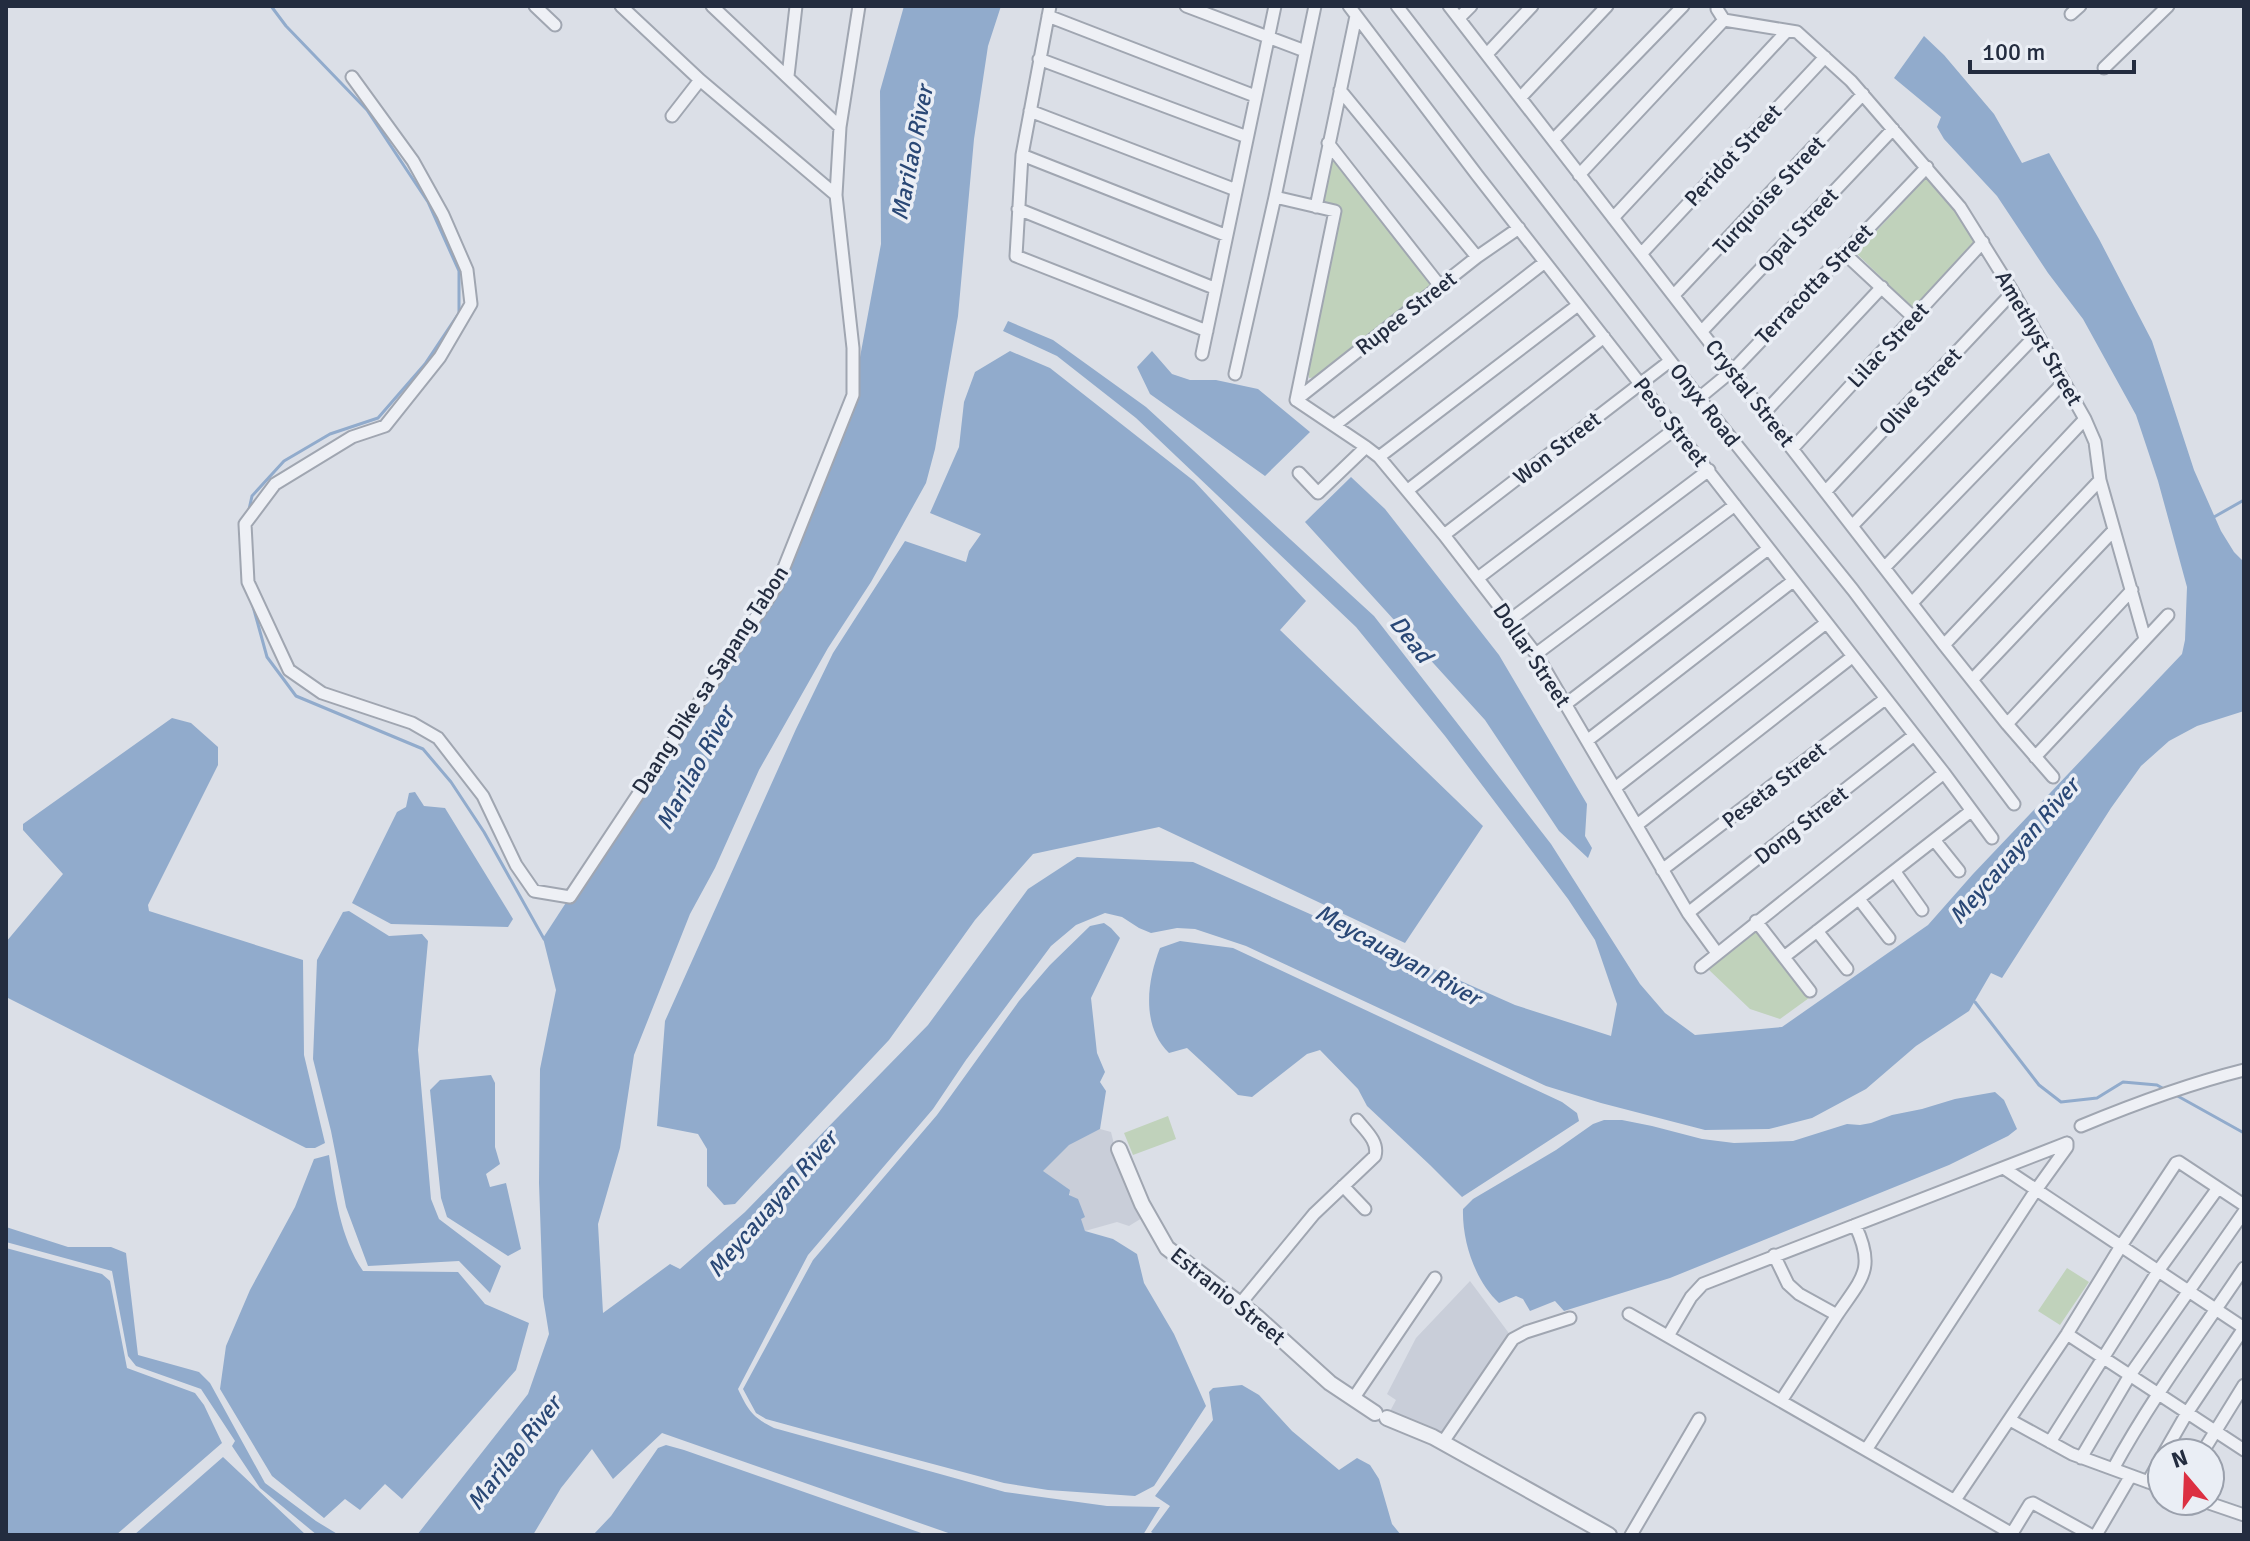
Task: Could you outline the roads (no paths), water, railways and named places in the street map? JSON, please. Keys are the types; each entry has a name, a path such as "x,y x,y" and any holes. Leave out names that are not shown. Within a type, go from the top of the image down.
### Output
{"street":[{"path":"535,6 555,25"},
{"path":"621,6 700,80 836,195"},
{"path":"712,6 840,127"},
{"path":"788,76 796,6"},
{"path":"836,195 840,127 859,6"},
{"path":"1186,6 1305,51"},
{"path":"1202,354 1275,6"},
{"path":"1235,374 1315,6"},
{"name":"Onyx Road","path":"1397,6 1670,361 1853,590 2014,804"},
{"name":"Crystal Street","path":"1449,6 1944,645 2053,777"},
{"path":"1459,18 1471,6"},
{"path":"1487,54 1532,6"},
{"path":"1521,97 1607,6"},
{"path":"1553,140 1683,6"},
{"path":"1579,175 1724,20 1718,6"},
{"path":"2104,68 2168,6"},
{"path":"1207,331 1016,256 1022,155 1049,11 1255,96"},
{"path":"1316,207 1340,90 1352,11"},
{"name":"Peso Street","path":"1352,11 1992,838"},
{"name":"Amethyst Street","path":"1724,20 1797,32 1863,94 1960,207 2013,292 2095,442 2100,480 2145,639"},
{"path":"1613,218 1787,31"},
{"name":"Peridot Street","path":"1641,254 1825,57"},
{"path":"1039,59 1247,137"},
{"name":"Daang Dike sa Sapang Tabon","path":"352,77 413,161 443,215 467,270 471,304 440,357 385,426 352,437 275,484 245,524 248,582 289,670 322,693 412,723 438,738 483,796 516,865 534,891 570,897 777,585 853,395 853,348 836,195"},
{"path":"672,116 700,80"},
{"path":"1340,90 1477,257"},
{"name":"Turquoise Street","path":"1674,295 1863,94"},
{"path":"1030,111 1236,190"},
{"name":"Opal Street","path":"1702,331 1893,129"},
{"path":"1328,143 1440,286"},
{"path":"1022,155 1225,235"},
{"name":"Terracotta Street","path":"1699,398 1733,370 1927,167"},
{"path":"1275,197 1335,211 1296,400"},
{"path":"1018,209 1214,288"},
{"name":"Rupee Street","path":"1296,400 1477,257 1519,228"},
{"name":"Lilac Street","path":"1793,448 1983,242"},
{"path":"1844,253 1913,317"},
{"path":"1335,425 1545,262"},
{"path":"1765,412 1882,287"},
{"name":"Olive Street","path":"1826,491 2013,292"},
{"path":"1379,457 1578,305"},
{"path":"1853,525 2037,334"},
{"path":"1408,490 1604,337"},
{"name":"Won Street","path":"1444,535 1670,361"},
{"path":"1885,567 2064,382"},
{"name":"Dollar Street","path":"1296,400 1379,457 1536,654 1688,913 1717,953"},
{"path":"1912,603 2085,419"},
{"path":"1478,578 1675,429"},
{"path":"1299,473 1318,493 1366,447"},
{"path":"1510,620 1709,470"},
{"path":"1944,645 2100,480"},
{"path":"1536,654 1735,505"},
{"path":"1972,680 2114,530"},
{"path":"1566,704 1768,549"},
{"path":"1588,740 1793,581"},
{"path":"2007,724 2132,590"},
{"path":"2035,757 2168,615"},
{"path":"1615,788 1826,623"},
{"path":"1637,825 1852,657"},
{"name":"Peseta Street","path":"1662,870 1885,699"},
{"name":"Dong Street","path":"1688,913 1913,736"},
{"path":"1701,967 1944,773"},
{"path":"1784,957 1971,811"},
{"path":"1935,841 1959,871"},
{"path":"1895,872 1922,910"},
{"path":"1859,899 1889,938"},
{"path":"1756,921 1810,991"},
{"path":"1817,931 1847,969"},
{"path":"2081,1126 2161,1094 2244,1070"},
{"path":"1240,1304 1314,1214 1375,1156 1374,1142 1357,1120"},
{"path":"1668,1336 1691,1297 1703,1284 2067,1143 1866,1450"},
{"name":"Estranio Street","path":"1119,1149 1142,1204 1167,1248 1240,1304 1330,1383 1381,1416 1443,1442 1609,1535"},
{"path":"1955,1500 2067,1334 2177,1162 2244,1205"},
{"path":"2005,1169 2244,1328 2173,1437"},
{"path":"1343,1186 1365,1209"},
{"path":"2050,1442 2158,1271 2218,1188"},
{"path":"2081,1458 2130,1375 2244,1212"},
{"path":"1781,1401 1861,1280 1867,1257 1855,1225"},
{"path":"1774,1255 1788,1284 1799,1294 1837,1315"},
{"path":"2113,1469 2158,1394 2244,1268"},
{"path":"1353,1399 1435,1278"},
{"path":"1629,1314 2009,1532 2014,1530 2033,1503 2094,1535 2130,1477"},
{"path":"1443,1442 1513,1339 1570,1318"},
{"path":"2067,1334 2243,1448"},
{"path":"2211,1437 2244,1385"},
{"path":"1631,1535 1699,1419"},
{"path":"2010,1420 2081,1458 2146,1481"}],"water":[{"path":"904,6 1001,6 988,46 974,139 958,316 935,449 926,483 759,770 715,868 690,914 634,1055 620,1148 598,1224 603,1313 670,1264 680,1269 745,1212 928,1025 1028,889 1077,857 1193,862 1515,1005 1611,1036 1617,1004 1595,940 1568,899 1445,736 1356,627 1136,418 1057,356 1003,331 1008,321 1053,340 1146,407 1374,616 1551,844 1640,984 1665,1013 1695,1035 1782,1027 1928,925 2182,654 2185,640 2187,587 2136,415 2083,319 1997,196 1944,139 1937,127 1941,117 1894,78 1924,36 1994,114 2022,163 2049,153 2099,239 2152,341 2194,470 2221,531 2244,562 2244,711 2197,726 2169,741 2141,766 2002,978 1991,973 1969,1011 1916,1046 1866,1089 1812,1118 1769,1129 1705,1130 1546,1086 1246,946 1195,929 1177,928 1151,933 1122,917 1105,913 1076,925 1051,946 933,1109 808,1255 738,1389 752,1412 774,1428 1005,1492 1107,1506 1160,1507 1143,1535 954,1535 662,1433 613,1479 592,1449 561,1488 533,1535 417,1535 528,1394 549,1334 543,1297 539,1183 540,1069 556,990 543,938 796,541 853,395 881,244 880,91"},
{"path":"1010,351 1050,368 1194,481 1306,601 1280,630 1483,826 1405,943 1159,827 1033,854 975,920 889,1040 735,1204 724,1205 707,1186 707,1149 698,1134 657,1126 665,1021 833,653 905,541 966,562 969,551 981,534 930,513 959,447 964,402 975,372"},
{"path":"1152,351 1172,374 1190,380 1216,380 1258,389 1310,432 1265,476 1150,394 1137,367"},
{"path":"1351,477 1385,509 1499,655 1587,804 1585,836 1592,848 1588,858 1559,831 1485,720 1305,522"},
{"path":"172,718 191,723 218,747 218,765 148,905 149,911 303,960 304,1055 325,1143 315,1148 306,1148 6,997 6,942 63,874 23,830 23,824"},
{"path":"415,792 424,806 445,808 513,919 508,927 391,924 352,903 397,812 406,807 409,793"},
{"path":"349,911 389,936 422,934 428,941 418,1050 431,1199 439,1219 501,1266 490,1293 459,1261 368,1266 346,1207 313,1059 317,960 343,912"},
{"path":"1104,923 1120,938 1091,998 1097,1053 1105,1072 1100,1082 1106,1091 1100,1129 1069,1145 1043,1171 1070,1190 1069,1195 1078,1199 1085,1217 1081,1219 1085,1231 1113,1239 1137,1254 1144,1283 1174,1334 1206,1406 1154,1486 1135,1496 1048,1490 1004,1483 766,1419 756,1413 743,1389 813,1260 937,1115 1019,1001 1050,965 1090,926"},
{"path":"1180,941 1233,948 1562,1102 1577,1113 1579,1121 1462,1197 1367,1106 1358,1089 1320,1050 1307,1054 1252,1097 1238,1095 1187,1048 1169,1053 1160,1042 1150,1017 1150,989 1160,948"},
{"path":"491,1075 495,1083 495,1147 500,1164 486,1174 490,1187 506,1183 521,1249 508,1256 447,1217 441,1198 430,1090 440,1080"},
{"path":"1995,1092 2004,1100 2017,1129 2008,1136 1949,1165 1670,1278 1564,1311 1555,1301 1530,1311 1523,1299 1516,1296 1499,1303 1483,1284 1468,1247 1463,1209 1473,1199 1604,1120 1622,1120 1702,1139 1734,1143 1793,1141 1847,1124 1871,1123 1955,1099"},
{"path":"329,1155 344,1230 363,1271 458,1272 485,1304 529,1323 516,1370 402,1499 385,1484 360,1510 345,1499 324,1518 272,1476 220,1389 226,1346 250,1290 295,1207 314,1159"},
{"path":"6,1227 68,1247 111,1247 126,1253 138,1355 199,1372 210,1383 265,1483 339,1535 317,1535 260,1488 232,1446 235,1441 201,1389 136,1366 128,1356 112,1271 6,1242"},
{"path":"6,1248 102,1274 110,1281 127,1368 195,1393 222,1443 116,1535 6,1535"},
{"path":"1242,1385 1259,1395 1292,1431 1339,1470 1357,1458 1370,1465 1379,1479 1392,1524 1401,1535 1156,1535 1151,1532 1170,1506 1155,1496 1213,1420 1209,1392 1213,1388"},
{"path":"666,1445 927,1535 593,1535 611,1516 658,1448"},
{"path":"223,1457 306,1535 134,1535"}],"waterway":[{"path":"248,514 252,496 284,461 330,434 378,418 425,364 459,313 459,271 428,202 367,110 286,26 271,6"},
{"path":"2214,517 2244,500"},
{"path":"251,599 267,657 296,696 423,749 451,782 484,832 544,939"},
{"path":"1975,1002 2039,1085 2061,1102 2097,1098 2123,1082 2157,1085 2164,1089"},
{"path":"2174,1094 2244,1133"}],"water label":[{"name":"Marilao River","path":"912,153"},
{"name":"Dead","path":"1411,639"},
{"name":"Marilao River","path":"695,768"},
{"name":"Meycauayan River","path":"2014,851"},
{"name":"Meycauayan River","path":"1398,955"},
{"name":"Meycauayan River","path":"772,1204"},
{"name":"Marilao River","path":"514,1453"}]}
